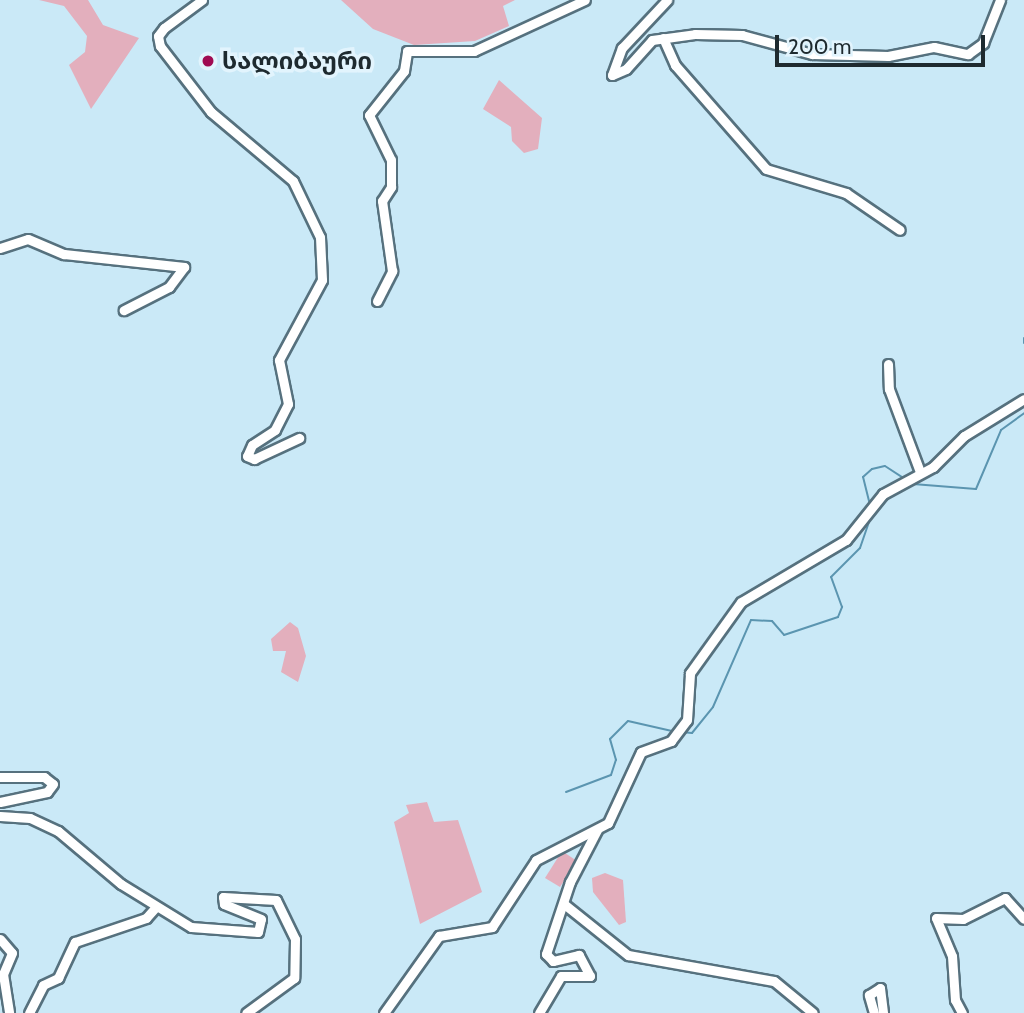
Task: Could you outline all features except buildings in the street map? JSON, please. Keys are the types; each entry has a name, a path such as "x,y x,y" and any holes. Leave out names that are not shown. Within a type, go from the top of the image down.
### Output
{"street":[{"path":"202,0 158,40 211,112 293,181 320,237 322,279 279,360 288,404 275,430 252,445 247,456 254,459 299,438"},
{"path":"377,301 392,271 382,201 391,187 391,160 369,115 404,71 407,51 474,51 585,0"},
{"path":"667,0 622,48 611,75 626,69 644,44 663,38 742,35 812,54 888,56 934,47 968,54 983,43 1000,0"},
{"path":"663,38 675,65 766,169 846,193 900,230"},
{"path":"0,248 27,239 64,254 184,267 169,287 124,310"},
{"path":"888,364 889,389 920,472"},
{"path":"384,1013 431,943 457,930 492,927 536,860 597,830 614,814 641,752 671,741 684,725 690,673 737,606 846,540 874,504 906,479 1024,399"},
{"path":"0,777 44,777 53,784 47,792 0,802"},
{"path":"0,816 30,818 58,831 156,907 191,928 252,934 261,919 224,904 223,897 276,900 295,939 294,978 246,1013"},
{"path":"538,1013 561,976 590,976 579,955 553,961 547,954 564,904 597,830"},
{"path":"962,1013 955,1000 952,956 936,918 963,919 1005,898 1024,919"},
{"path":"564,904 628,955 774,981 813,1013"},
{"path":"29,1013 43,985 58,978 75,942 146,918 156,907"},
{"path":"0,939 12,953 3,974 9,1013"},
{"path":"874,1013 869,995 880,988 883,1013"}],"shaded area":[{"path":"39,0 88,0 103,25 139,38 91,109 69,65 85,52 87,36 64,6"},
{"path":"341,0 515,0 503,6 509,26 475,41 414,45 373,29"},
{"path":"499,80 542,118 538,149 524,153 512,141 511,127 483,109"},
{"path":"290,622 298,628 306,656 298,682 281,672 286,651 273,651 271,639"},
{"path":"427,802 434,822 458,820 482,892 420,924 394,822 409,813 406,805"},
{"path":"562,851 577,861 560,887 545,878"},
{"path":"605,873 623,880 626,922 619,925 593,892 592,878"}],"waterway":[{"path":"1024,338 1024,343"},
{"path":"913,484 976,489 1001,430 1024,413"},
{"path":"870,505 863,477 872,469 885,466 905,479"},
{"path":"681,732 692,733 713,707 751,620 772,621 784,635 838,617 842,607 831,577 860,548 872,514"},
{"path":"566,792 611,775 616,760 610,739 628,721 672,731"}],"place":[{"name":"სალიბაური","path":"208,61"}]}
